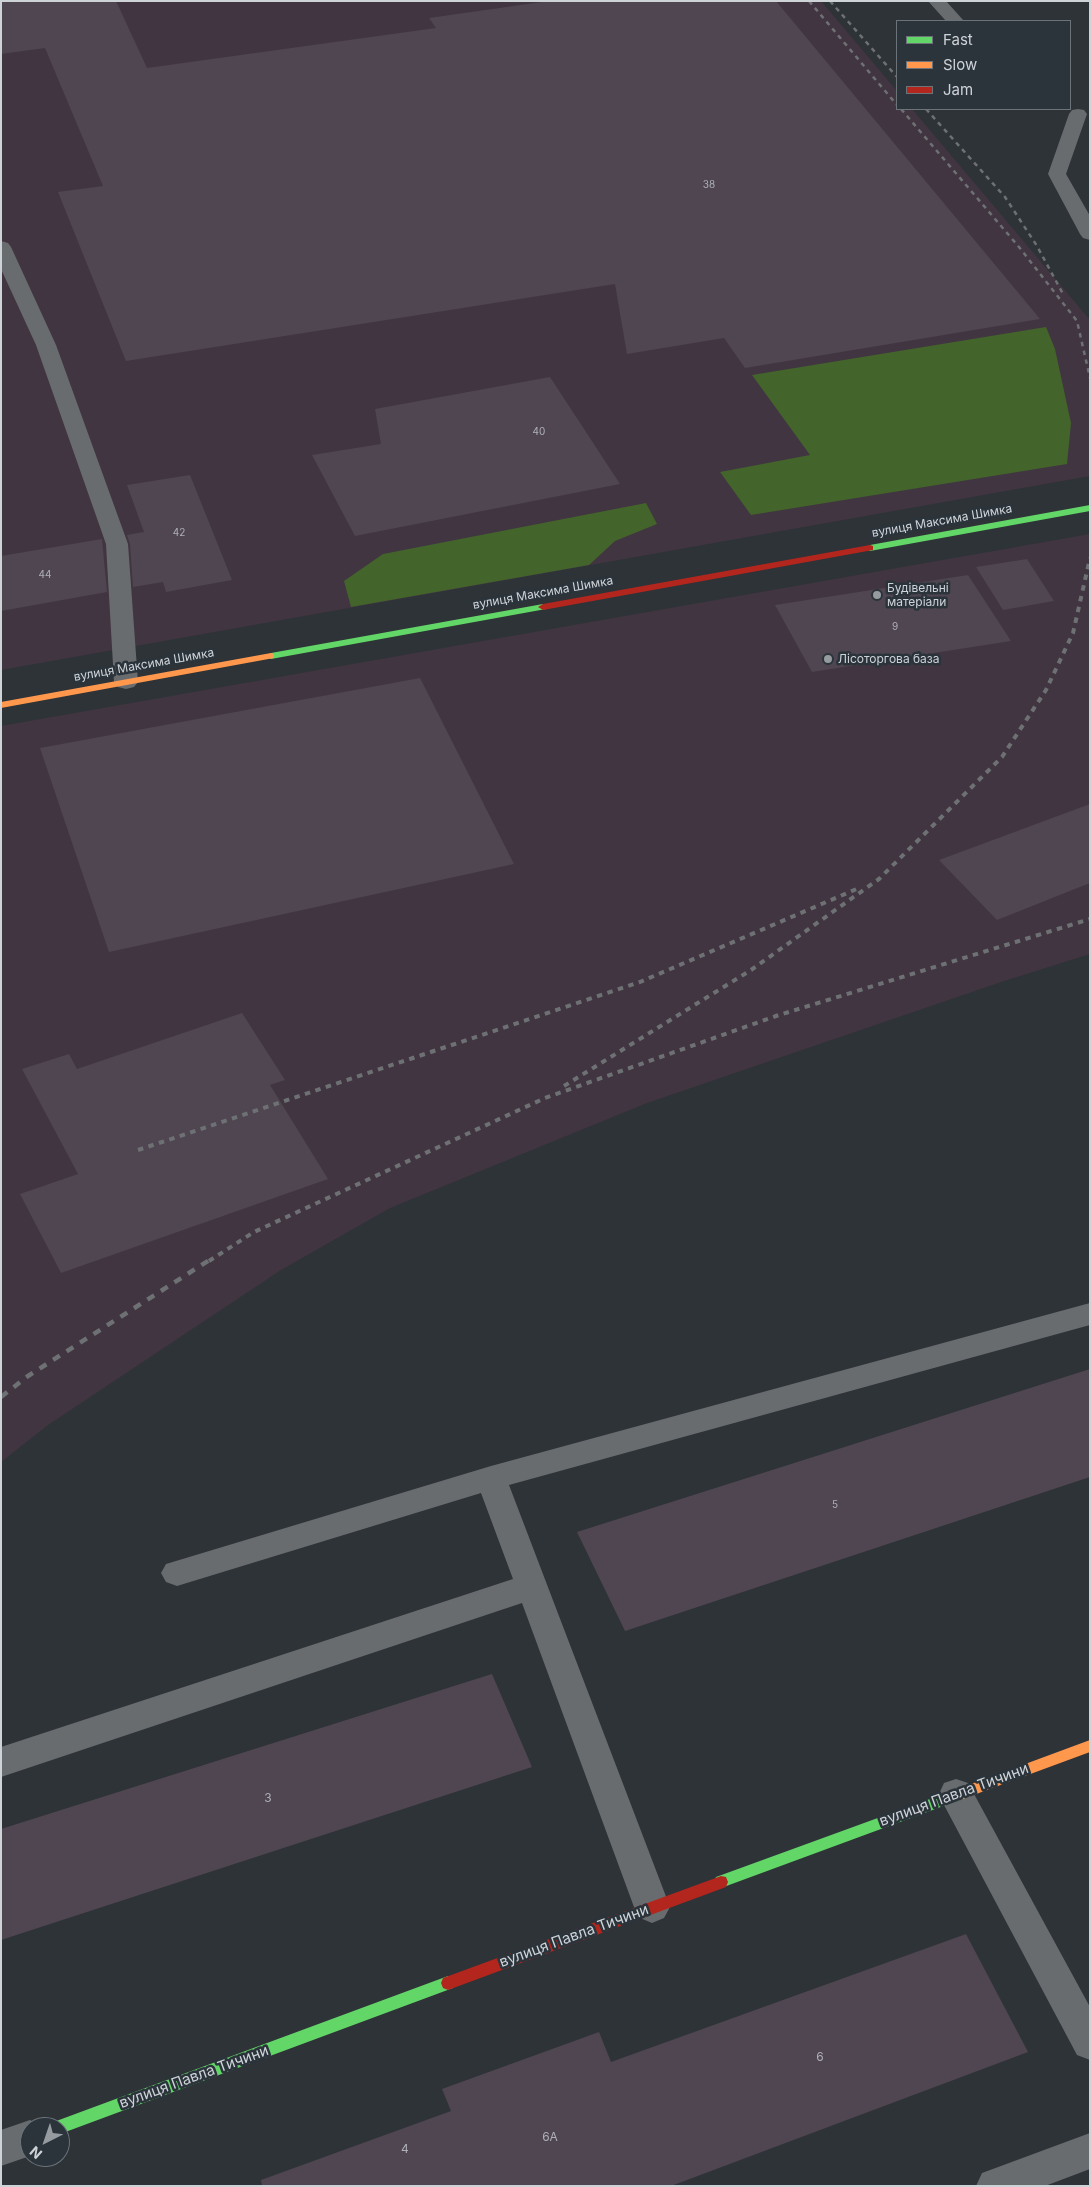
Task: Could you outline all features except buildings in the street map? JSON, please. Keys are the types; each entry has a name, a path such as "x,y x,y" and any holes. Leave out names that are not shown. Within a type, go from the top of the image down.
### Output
{"main road":[{"name":"вулиця Максима Шимка","path":"1,705 1090,508"},
{"name":"вулиця Павла Тичини","path":"70,2123 1090,1746"}],"street":[{"path":"936,1 954,20"},
{"path":"1079,115 1057,174 1090,234"},
{"path":"1,247 46,345 116,544 126,682"},
{"path":"177,1573 491,1478 1090,1314"},
{"path":"491,1478 652,1907"},
{"path":"1,1762 532,1586"},
{"path":"956,1794 1090,2043"},
{"path":"1,2148 20,2141"},
{"path":"995,2186 1090,2151"}],"shaded area":[{"path":"1,1 821,1 896,90 896,110 913,110 1090,320 1090,476 1,670"},
{"path":"1090,534 1090,954 1004,981 647,1103 390,1208 281,1270 48,1425 1,1462 1,726"}],"green space":[{"path":"1046,327 1055,349 1071,423 1067,464 751,515 720,472 810,455 752,375"},
{"path":"646,503 657,524 615,541 589,565 351,607 344,581 383,554"}],"railway":[{"path":"809,1 896,104"},
{"path":"830,1 896,76"},
{"path":"902,110 1019,247 1077,321 1090,378"},
{"path":"927,110 1005,197 1037,246 1063,294"},
{"path":"564,1086 751,970 879,879 1002,757 1046,690 1073,633 1090,558"},
{"path":"138,1150 640,982 859,888"},
{"path":"209,1261 254,1232 545,1098 776,1016 1090,919"},
{"path":"1,1397 28,1376 211,1259"}],"traffic: fast":[{"path":"870,548 1090,508"},
{"path":"271,656 543,607"},
{"path":"721,1882 960,1794"},
{"path":"70,2123 448,1983"}],"traffic: slow":[{"path":"1,705 271,656"},
{"path":"960,1794 1090,1746"}],"traffic: jam":[{"path":"543,607 870,548"},
{"path":"448,1983 721,1882"}],"place":[{"name":"Будівельні матеріали","path":"877,595"},
{"name":"Лісоторгова база","path":"828,659"}]}
